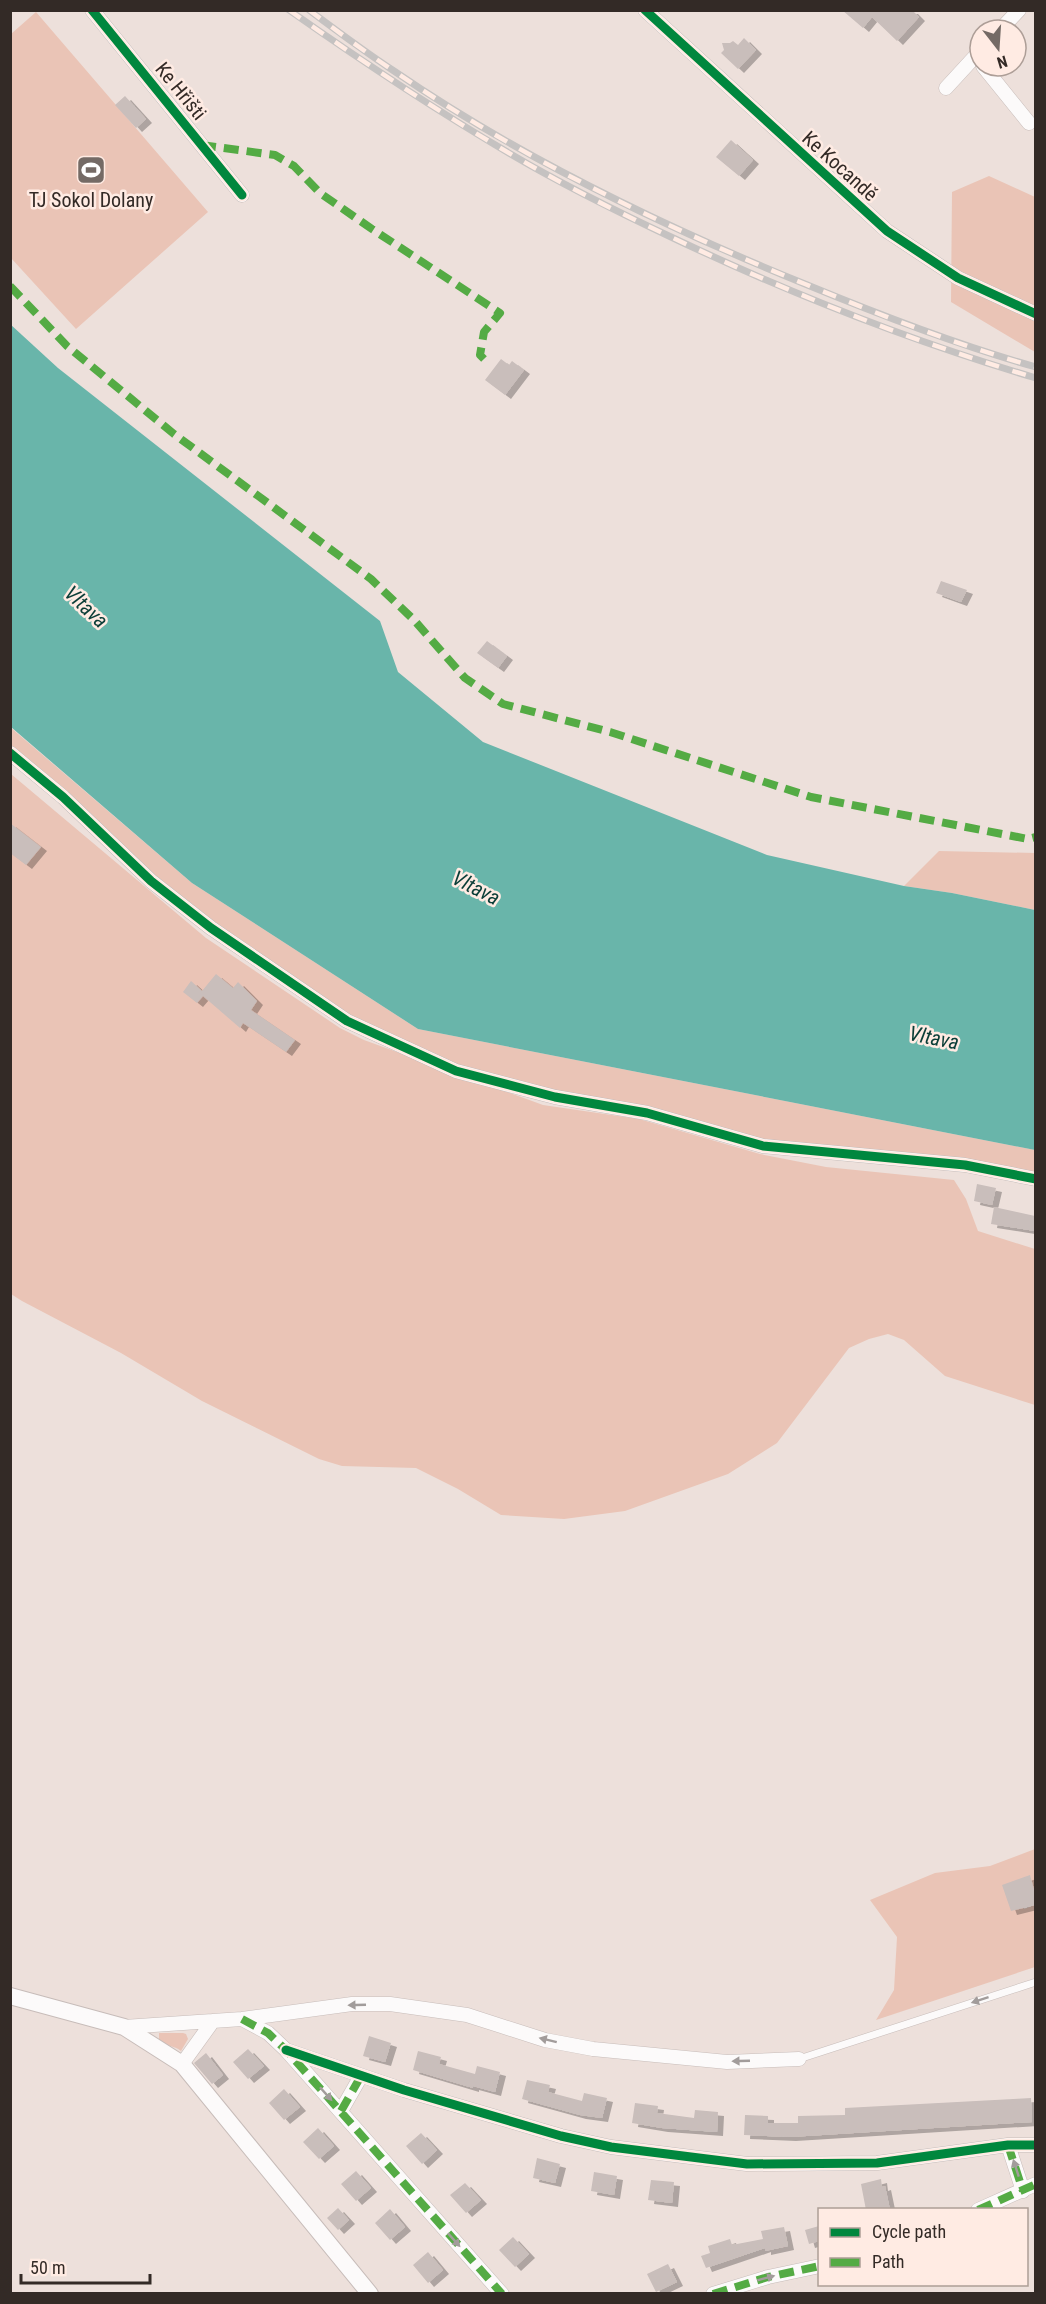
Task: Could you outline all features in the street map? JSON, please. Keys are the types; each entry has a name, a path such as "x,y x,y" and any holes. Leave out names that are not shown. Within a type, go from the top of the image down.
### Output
{"street":[{"name":"Ke Hřišti","path":"92,10 242,195"},
{"name":"Ke Kocandě","path":"645,10 690,54 887,231 958,278 1035,314"},
{"path":"946,88 968,69"},
{"path":"995,78 1029,123"},
{"path":"10,753 63,797 152,881 211,928 347,1021 456,1071 555,1097 647,1113 763,1146 965,1165 1035,1179"},
{"path":"10,1996 124,2027 182,2064 370,2294"},
{"path":"124,2027 242,2019 351,2004 390,2004 467,2014 545,2040 593,2049 727,2062 800,2059"},
{"path":"242,2019 268,2033 286,2050 502,2294"},
{"path":"182,2064 213,2021"},
{"path":"286,2050 361,2076 610,2147 747,2164 878,2163 1008,2145 1035,2145"},
{"path":"341,2111 361,2076"},
{"path":"982,2208 1029,2187 1008,2145"},
{"path":"713,2294 768,2277 818,2266"}],"lane":[{"path":"800,2059 1035,1982"}],"shaded area":[{"name":"TJ Sokol Dolany","path":"36,12 208,212 76,329 11,258 11,34"},
{"path":"989,176 1035,197 1035,352 951,302 952,192"},
{"path":"10,727 192,883 418,1029 1035,1150 1035,1179 763,1146 456,1071 347,1021 211,928 11,753"},
{"path":"11,774 206,938 340,1028 364,1040 543,1105 639,1119 760,1154 826,1167 954,1180 966,1199 978,1231 1035,1249 1035,1405 945,1376 904,1340 888,1334 849,1348 777,1443 728,1474 625,1511 564,1519 501,1515 458,1489 416,1468 342,1466 319,1459 202,1401 121,1353 22,1301 11,1294"},
{"path":"939,851 1035,853 1035,910 904,886"},
{"path":"1035,1849 1035,1893 1029,1876 1023,1907 1024,1909 1035,1905 1035,1967 876,2020 894,1990 897,1937 870,1900 935,1873 990,1866"},
{"path":"159,2033 183,2033 188,2039 181,2051 159,2040"}],"water":[{"name":"Vltava","path":"10,324 58,368 380,621 398,672 483,742 767,855 904,886 1035,910 1035,1150 418,1029 192,883 11,727"}],"building":[{"path":"842,10 912,10 919,17 897,41 872,17 863,28"},
{"path":"744,38 756,50 738,69 721,53 724,50 722,43 733,41 738,45"},
{"path":"125,96 146,119 136,128 115,105"},
{"path":"731,140 753,160 739,176 716,157"},
{"path":"501,359 509,365 512,361 524,370 505,395 485,380"},
{"path":"941,581 967,590 961,602 936,593"},
{"path":"487,641 507,656 498,668 477,653"},
{"path":"10,823 41,847 26,865 10,853"},
{"path":"216,974 233,988 238,982 257,1001 251,1010 295,1040 286,1052 243,1023 240,1028 203,996 197,1003 183,992 191,981 202,991"},
{"path":"977,1184 996,1188 992,1205 974,1201"},
{"path":"994,1207 1035,1216 1035,1231 991,1224"},
{"path":"1030,1875 1035,1893 1035,1905 1011,1911 1002,1885"},
{"path":"369,2036 391,2043 385,2062 363,2056"},
{"path":"248,2049 264,2066 248,2079 233,2062"},
{"path":"418,2051 441,2057 439,2064 475,2074 477,2066 500,2072 495,2092 473,2086 473,2088 413,2070"},
{"path":"206,2053 223,2075 212,2084 194,2063"},
{"path":"527,2080 550,2085 548,2092 582,2101 584,2093 607,2098 602,2118 580,2115 522,2099"},
{"path":"284,2089 300,2107 284,2120 269,2103"},
{"path":"1031,2098 1032,2122 790,2137 744,2135 745,2115 768,2116 768,2123 798,2123 798,2116 845,2115 845,2108"},
{"path":"635,2103 658,2106 657,2113 694,2118 695,2110 718,2112 717,2132 662,2128 632,2123"},
{"path":"318,2128 334,2146 319,2159 303,2142"},
{"path":"421,2133 437,2150 422,2164 406,2146"},
{"path":"537,2158 560,2164 555,2183 533,2178"},
{"path":"356,2171 371,2188 356,2201 341,2184"},
{"path":"594,2172 617,2176 614,2195 591,2191"},
{"path":"881,2179 882,2187 885,2186 890,2208 866,2208 861,2184"},
{"path":"651,2180 674,2182 672,2203 648,2200"},
{"path":"465,2183 481,2200 466,2213 450,2195"},
{"path":"338,2208 349,2220 338,2230 327,2218"},
{"path":"390,2209 405,2227 390,2240 375,2223"},
{"path":"818,2226 818,2241 809,2244 805,2230"},
{"path":"784,2227 788,2246 765,2251 765,2248 706,2268 701,2256 710,2253 708,2246 730,2239 732,2245 763,2239 761,2231"},
{"path":"513,2237 529,2254 515,2267 499,2250"},
{"path":"428,2252 443,2270 428,2283 413,2265"},
{"path":"668,2264 677,2282 656,2292 647,2274"}],"railway":[{"path":"289,10 457,122 533,167 611,208 715,258 851,315 989,364 1036,378"},
{"path":"309,10 383,64 442,103 542,161 646,214 751,262 862,307 948,339 1036,367"}],"marked path":[{"path":"201,145 275,155 294,166 320,193 500,313 484,332 480,355 484,359"},
{"path":"10,286 67,346 174,434 371,579 414,620 465,678 503,704 610,732 811,797 1028,839 1036,837"},
{"path":"242,2019 268,2033 286,2050 502,2294"},
{"path":"341,2111 361,2076"},
{"path":"1008,2145 1023,2191"},
{"path":"982,2208 1036,2184"},
{"path":"713,2294 768,2277 818,2266"}],"cycle path":[{"path":"92,10 242,195"},
{"path":"645,10 887,231 958,278 1036,314"},
{"path":"10,753 63,797 151,881 211,928 347,1021 456,1071 555,1097 647,1113 763,1146 965,1165 1036,1179"},
{"path":"286,2050 404,2090 561,2136 611,2147 747,2164 877,2163 1008,2145 1036,2145"}],"place":[{"name":"TJ Sokol Dolany","path":"91,170"}]}
